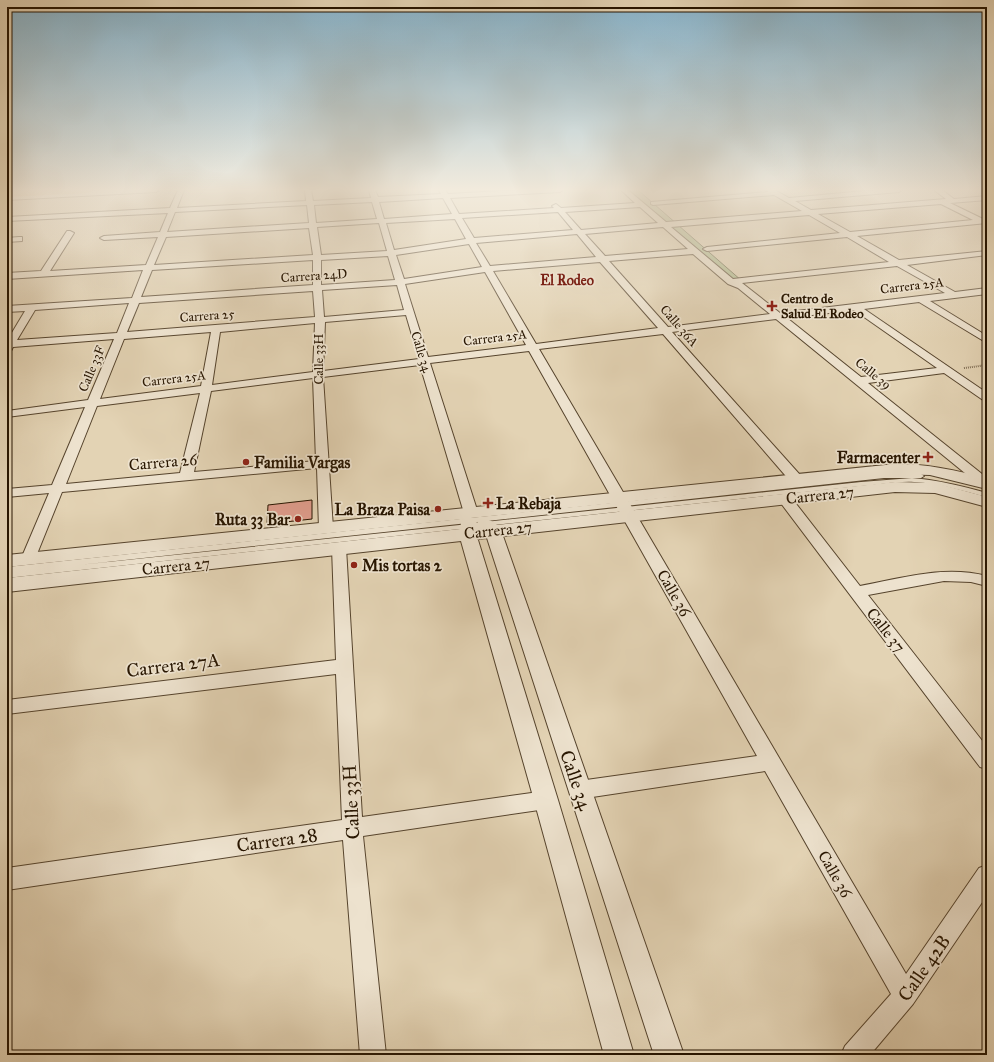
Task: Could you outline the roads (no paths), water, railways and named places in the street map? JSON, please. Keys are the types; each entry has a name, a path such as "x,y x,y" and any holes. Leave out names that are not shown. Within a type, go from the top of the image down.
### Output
{"street":[{"path":"44,274 66,240"},
{"name":"Calle 33F","path":"28,559 161,240"},
{"name":"Calle 33H","path":"314,240 317,258 316,289 320,320 318,374 326,528"},
{"name":"Calle 34","path":"387,240 476,524 546,800 619,1055"},
{"path":"7,276 391,253 488,240"},
{"name":"Calle 36A","path":"585,240 796,479"},
{"name":"Calle 39","path":"681,240 731,282 742,284"},
{"path":"717,258 704,247 793,240"},
{"path":"856,240 954,295"},
{"name":"Calle 36","path":"471,241 905,996"},
{"name":"Carrera 24D","path":"7,309 401,282 487,269 694,251"},
{"path":"742,284 987,253"},
{"name":"Calle 39","path":"727,268 742,284 779,316 987,484"},
{"name":"Carrera 25A","path":"7,414 779,316 986,292"},
{"path":"921,299 987,340"},
{"path":"856,307 987,398"},
{"path":"8,346 31,308"},
{"name":"Carrera 25","path":"8,346 409,312"},
{"path":"186,477 206,389 216,329"},
{"path":"859,381 945,370"},
{"name":"Carrera 26","path":"7,493 323,464"},
{"name":"Carrera 27","path":"7,585 339,548 476,524 624,507 796,479 915,468 944,472 987,484"},
{"name":"Carrera 27","path":"7,561 326,528 476,524 624,507 785,499 908,486 945,490 987,502"},
{"name":"Calle 37","path":"785,499 987,761"},
{"name":"Calle 34","path":"476,524 579,790 669,1055"},
{"name":"Calle 33H","path":"339,548 352,829 373,1055"},
{"path":"857,592 944,576 971,577 987,581"},
{"name":"Carrera 27A","path":"7,707 344,666"},
{"path":"579,790 770,762"},
{"name":"Carrera 28","path":"7,879 546,800"},
{"name":"Calle 42B","path":"854,1055 905,996 987,876"}],"lane":[{"path":"624,507 907,474 931,476 956,481 987,490"},
{"path":"624,507 912,480 940,483 987,495"},
{"path":"7,570 476,524"},
{"path":"7,576 476,524"}],"place":[{"name":"Centro de Salud El Rodeo","path":"772,306"},
{"name":"Farmacenter","path":"928,457"},
{"name":"Familia Vargas","path":"246,462"},
{"name":"La Rebaja","path":"488,503"},
{"name":"La Braza Paisa","path":"438,509"},
{"name":"Ruta 33 Bar","path":"298,519"},
{"name":"Mis tortas 2","path":"354,565"}],"district":[{"name":"El Rodeo","path":"567,280"}]}
